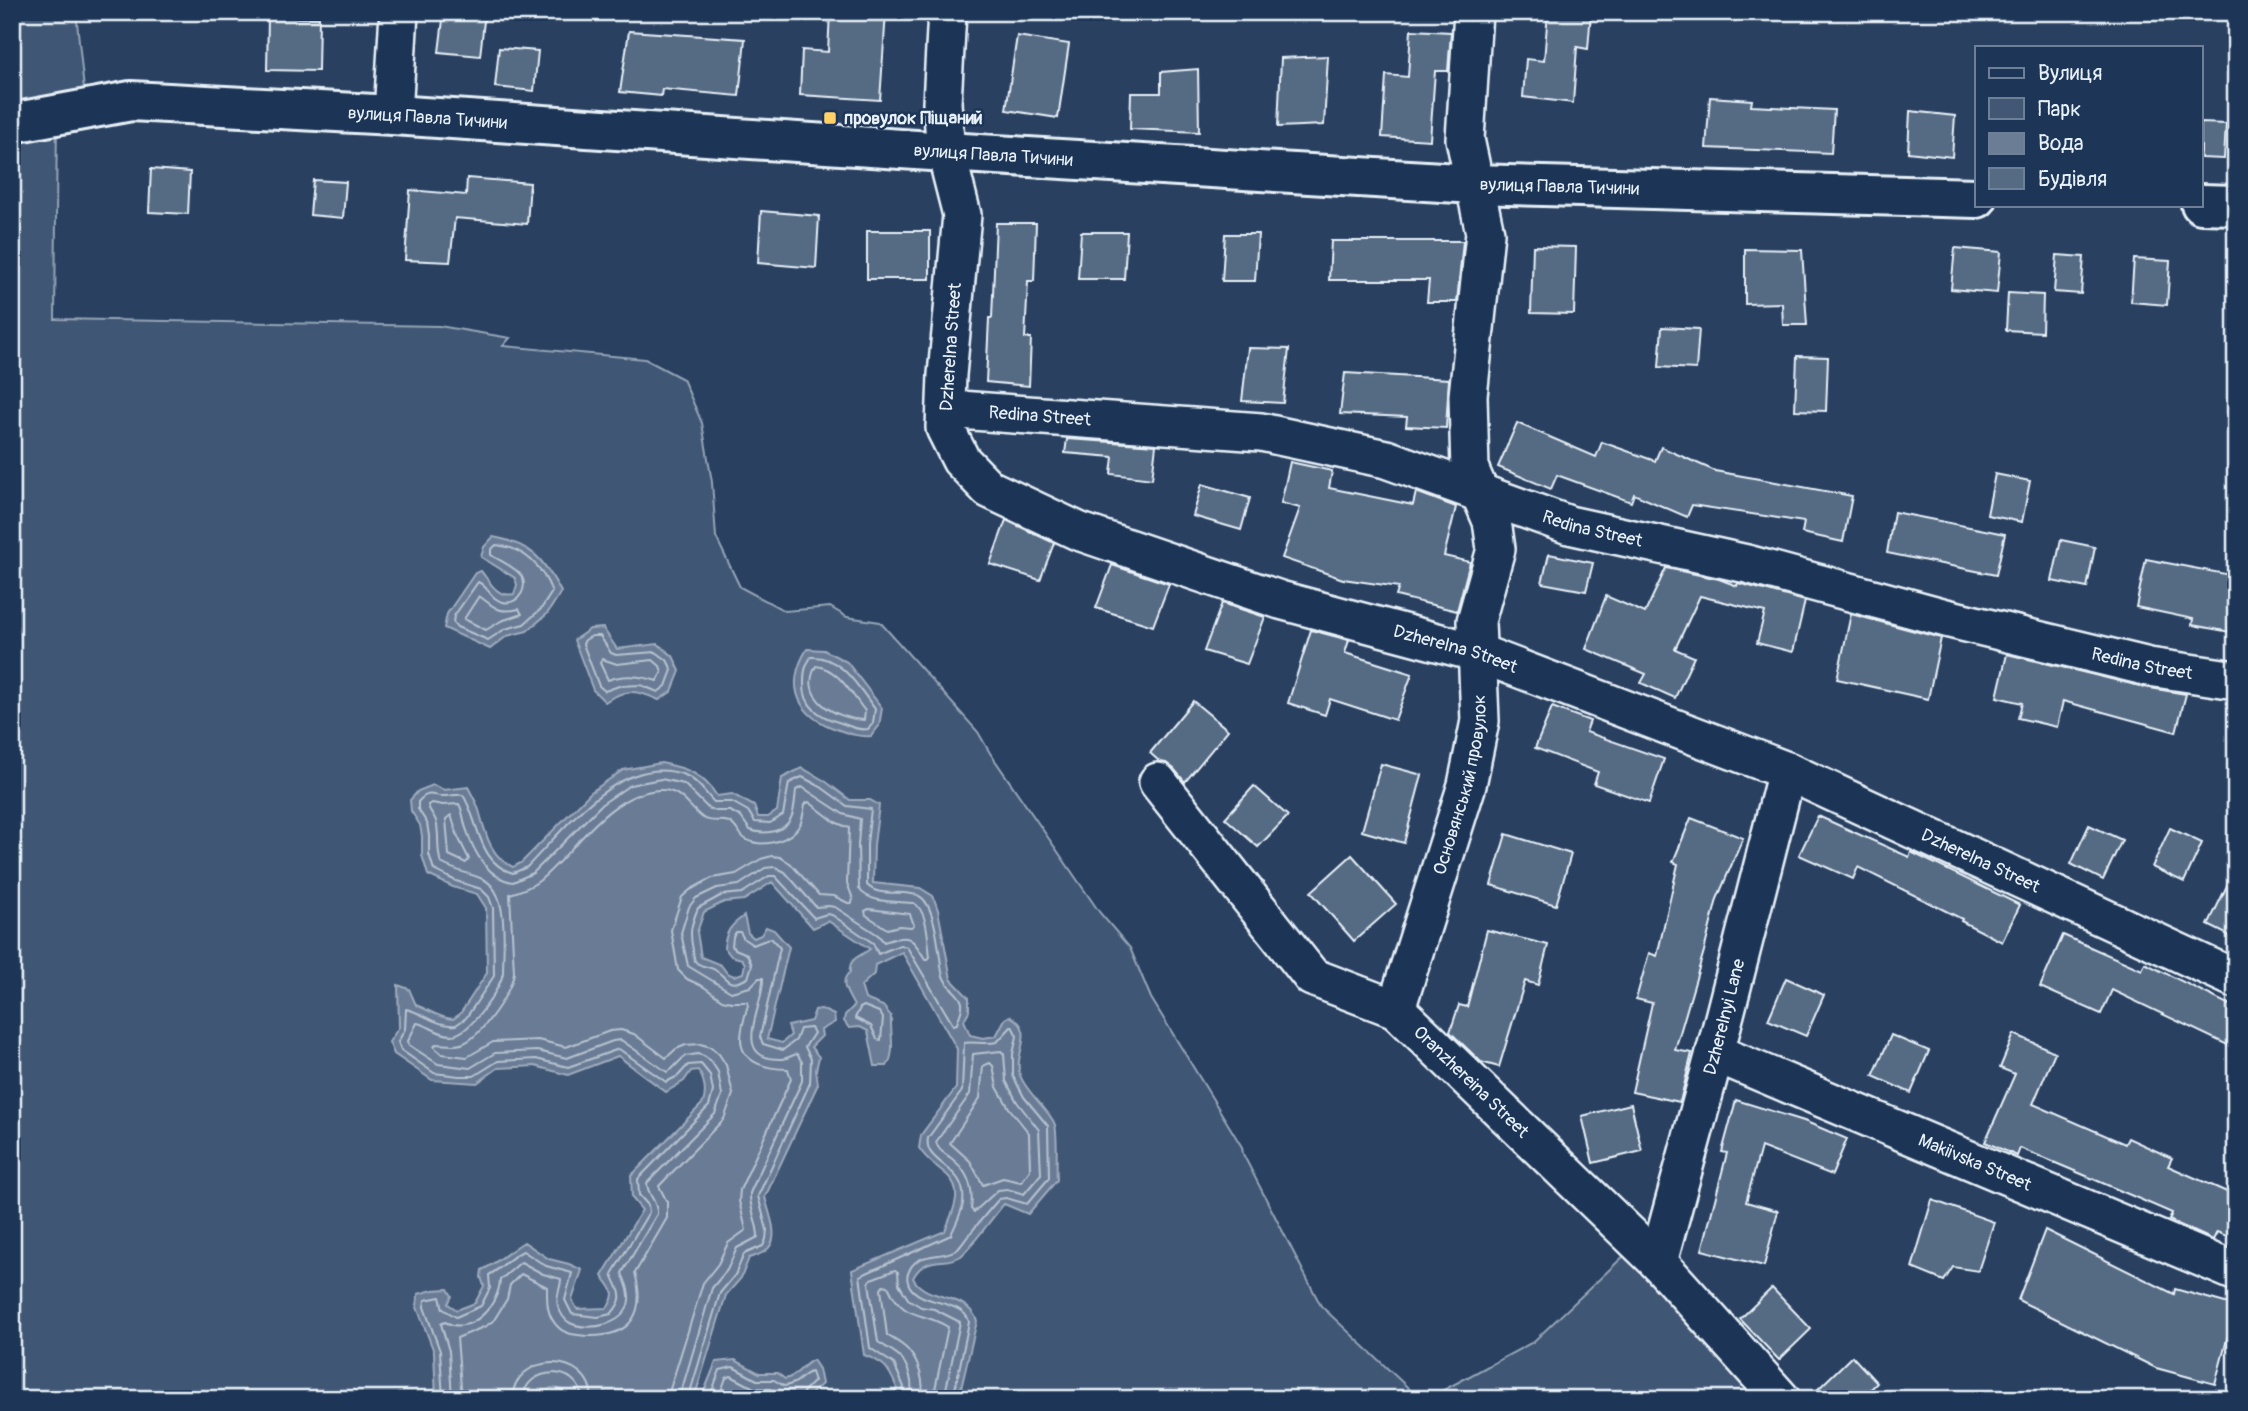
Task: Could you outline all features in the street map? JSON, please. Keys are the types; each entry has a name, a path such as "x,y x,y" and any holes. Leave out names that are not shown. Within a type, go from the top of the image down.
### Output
{"main road":[{"name":"вулиця Павла Тичини","path":"12,123 131,101 1475,184 1975,198"},
{"path":"2202,204 2236,205"}],"street":[{"path":"393,116 399,12"},
{"name":"Dzherelna Street","path":"947,12 942,103 946,152 962,215 947,375 945,428 961,460 989,489 1078,531 1280,600 1478,653 1787,771 2236,979"},
{"name":"Основянський провулок","path":"1396,1009 1467,785 1480,720 1476,621 1496,549 1492,521 1470,470 1468,396 1485,233 1465,139 1473,12"},
{"name":"Redina Street","path":"946,409 1261,432 1386,459 1569,525 1747,564 1946,618 2149,667 2236,680"},
{"name":"Dzherelnyi Lane","path":"1658,1262 1715,1054 1787,771"},
{"name":"Oranzhereina Street","path":"1158,782 1312,977 1396,1009 1658,1262 1781,1399"},
{"name":"Makiivska Street","path":"1715,1054 2236,1272"}],"green space":[{"path":"12,12 76,12 86,109 57,116 55,319 439,326 510,338 503,346 645,359 683,379 702,423 712,482 716,537 740,587 785,611 830,607 847,617 880,622 978,732 1100,913 1130,948 1151,998 1242,1147 1243,1154 1321,1306 1420,1399 12,1399"},
{"path":"1628,1252 1774,1399 1427,1399 1533,1342"}],"water":[{"path":"493,537 517,544 534,554 548,570 561,592 547,614 527,631 507,636 490,649 444,628 447,614 475,573 481,571 503,594 514,594 517,585 515,578 481,557 484,547"},
{"path":"603,628 617,649 658,644 673,656 680,671 672,691 659,700 632,692 619,694 605,702 593,690 574,640 590,629"},
{"path":"807,649 824,650 847,662 882,708 879,726 871,736 851,734 825,724 805,709 796,688 800,663"},
{"path":"661,763 694,773 706,782 717,796 732,794 754,806 758,817 768,817 777,811 782,778 802,768 850,800 870,800 879,805 873,883 920,888 933,896 951,979 969,998 969,1011 964,1020 970,1035 983,1038 996,1036 1005,1019 1010,1016 1022,1028 1024,1035 1019,1058 1020,1075 1055,1125 1057,1180 1028,1214 1004,1204 961,1256 929,1263 913,1278 927,1291 964,1305 977,1321 959,1397 961,1399 891,1399 897,1388 888,1370 881,1363 864,1355 852,1270 945,1231 955,1202 955,1188 947,1175 928,1160 919,1148 921,1135 956,1088 957,1049 902,952 875,965 874,974 861,986 865,999 883,1006 891,1016 890,1061 887,1066 875,1066 868,1031 860,1027 849,1028 844,1021 845,1015 854,1006 845,988 846,976 853,960 870,949 828,921 813,928 772,882 744,900 724,902 704,912 697,932 701,957 721,965 727,973 734,976 743,973 745,964 742,959 731,956 724,947 730,929 744,916 748,933 754,938 761,935 766,927 774,930 789,947 767,1039 782,1043 791,1035 788,1026 811,1021 815,1010 821,1009 834,1015 835,1022 821,1030 822,1036 811,1047 819,1057 816,1070 818,1084 765,1197 773,1226 772,1242 761,1254 749,1258 741,1278 726,1295 694,1399 568,1399 560,1389 551,1388 535,1399 436,1399 434,1352 417,1307 418,1294 448,1289 452,1296 448,1304 457,1310 475,1303 484,1286 482,1270 524,1242 549,1259 582,1270 572,1300 577,1309 607,1308 613,1295 602,1276 642,1210 632,1198 631,1176 703,1103 705,1090 698,1070 691,1071 684,1081 666,1092 618,1056 568,1075 535,1066 498,1068 477,1083 432,1080 394,1054 389,1042 399,1027 398,985 409,989 416,1005 453,1019 460,1014 487,973 486,908 477,894 453,887 428,875 422,855 420,825 411,811 410,800 418,791 433,785 444,790 468,787 493,849 513,867 522,862 591,792 623,770"},
{"path":"735,1360 759,1373 777,1373 785,1379 813,1360 819,1369 822,1384 803,1399 701,1399 716,1362"}],"building":[{"path":"444,12 485,12 480,56 439,52"},
{"path":"830,12 886,12 880,100 800,95 802,50 828,52"},
{"path":"1548,12 1591,12 1588,49 1577,47 1573,103 1523,97 1526,59 1544,61"},
{"path":"268,17 319,18 318,71 267,70"},
{"path":"1411,30 1451,32 1448,71 1435,71 1430,140 1382,137 1386,75 1408,77"},
{"path":"629,31 745,39 739,96 662,89 661,96 620,92"},
{"path":"1017,36 1069,44 1058,118 1006,110"},
{"path":"499,48 538,51 534,91 495,87"},
{"path":"1328,56 1324,125 1278,127 1281,58"},
{"path":"1198,69 1199,132 1130,129 1131,93 1161,93 1161,72"},
{"path":"1710,97 1752,100 1751,106 1834,110 1831,153 1706,148"},
{"path":"1910,111 1955,116 1952,157 1908,152"},
{"path":"2202,123 2226,124 2224,159 2202,158"},
{"path":"151,169 190,172 188,214 149,212"},
{"path":"467,178 530,183 527,224 455,218 450,262 405,260 410,190 466,195"},
{"path":"313,180 346,182 343,218 310,215"},
{"path":"761,211 819,216 816,268 758,263"},
{"path":"996,223 1036,223 1034,281 1028,281 1025,338 1031,338 1029,386 986,382"},
{"path":"867,231 930,231 930,279 867,279"},
{"path":"1081,232 1127,232 1124,279 1078,279"},
{"path":"1225,234 1258,234 1255,281 1222,281"},
{"path":"1331,241 1463,241 1457,302 1427,302 1429,280 1329,280"},
{"path":"1533,246 1576,247 1574,314 1531,313"},
{"path":"1955,248 2001,252 1997,293 1951,289"},
{"path":"1745,249 1802,250 1807,325 1783,325 1782,303 1745,304"},
{"path":"2057,255 2084,257 2081,294 2054,292"},
{"path":"2134,259 2170,261 2167,305 2131,302"},
{"path":"2008,293 2043,295 2042,332 2006,330"},
{"path":"1662,327 1699,329 1696,369 1659,367"},
{"path":"1248,348 1289,349 1283,403 1242,401"},
{"path":"1797,356 1828,357 1826,411 1795,410"},
{"path":"1345,373 1449,379 1446,428 1406,426 1407,417 1340,414"},
{"path":"1517,423 1596,457 1602,442 1655,461 1661,447 1715,471 1852,496 1843,542 1802,533 1804,522 1692,505 1687,517 1634,494 1631,502 1557,475 1551,489 1498,467"},
{"path":"1067,439 1156,445 1152,479 1111,474 1113,457 1065,453"},
{"path":"1290,462 1332,471 1329,488 1413,505 1416,492 1456,507 1444,556 1470,562 1457,611 1396,596 1399,587 1343,579 1282,558 1300,508 1281,503"},
{"path":"1995,474 2030,481 2022,522 1987,515"},
{"path":"1202,484 1250,498 1241,530 1193,516"},
{"path":"1894,512 2005,534 1996,575 1887,553"},
{"path":"1006,520 1054,543 1040,580 990,564"},
{"path":"2061,540 2095,547 2087,588 2052,581"},
{"path":"1549,554 1593,563 1586,591 1542,583"},
{"path":"2146,559 2236,576 2236,633 2192,625 2193,619 2136,607"},
{"path":"1112,565 1169,584 1153,626 1096,608"},
{"path":"1666,568 1805,601 1793,652 1757,643 1765,612 1700,596 1675,649 1694,657 1675,698 1641,683 1646,674 1586,649 1606,596 1645,613"},
{"path":"1222,603 1265,617 1247,664 1204,651"},
{"path":"1851,614 1941,638 1928,699 1837,679"},
{"path":"1311,630 1349,640 1345,653 1412,674 1395,720 1330,699 1325,715 1288,703"},
{"path":"2007,654 2144,687 2186,694 2176,732 2063,701 2057,727 2018,718 2022,703 1997,697"},
{"path":"1193,701 1228,730 1185,782 1174,769 1150,753"},
{"path":"1552,707 1590,721 1586,732 1664,759 1649,803 1594,784 1598,772 1535,748"},
{"path":"1381,764 1422,775 1404,843 1362,831"},
{"path":"1254,786 1288,816 1258,847 1225,818"},
{"path":"1818,816 1909,857 1911,852 2020,905 2002,942 1858,867 1853,879 1799,855"},
{"path":"1691,818 1743,838 1717,899 1675,1050 1692,1053 1680,1102 1632,1092 1652,1003 1636,999 1649,953 1657,956 1678,864 1673,862"},
{"path":"2089,825 2122,840 2103,880 2071,864"},
{"path":"2170,828 2202,843 2184,882 2152,867"},
{"path":"1506,834 1571,854 1556,905 1491,885"},
{"path":"1352,855 1396,904 1354,941 1311,892"},
{"path":"2236,867 2236,939 2208,925"},
{"path":"1487,930 1548,945 1538,985 1525,981 1499,1067 1481,1062 1450,1032 1459,1005 1467,1007"},
{"path":"2063,935 2142,970 2145,963 2236,1008 2236,1049 2112,990 2101,1014 2040,987"},
{"path":"1786,978 1824,995 1806,1036 1768,1020"},
{"path":"2014,1034 2055,1052 2033,1104 2125,1144 2128,1138 2172,1158 2168,1166 2236,1196 2236,1240 2217,1232 2213,1240 2169,1220 2172,1213 2084,1175 2020,1148 2017,1156 1985,1142 2015,1074 2000,1068"},
{"path":"1891,1035 1929,1051 1911,1093 1873,1076"},
{"path":"1736,1100 1804,1121 1847,1139 1832,1175 1761,1147 1746,1202 1778,1211 1764,1266 1702,1250 1727,1153 1722,1152"},
{"path":"1631,1104 1642,1151 1593,1163 1582,1116"},
{"path":"1932,1200 1994,1222 1978,1271 1953,1267 1944,1281 1912,1268"},
{"path":"2045,1230 2174,1294 2175,1289 2236,1306 2215,1384 2156,1368 2018,1300"},
{"path":"1772,1288 1811,1329 1779,1360 1740,1319"},
{"path":"1852,1356 1877,1383 1861,1399 1808,1399"}],"place":[{"name":"провулок Піщаний","path":"830,118"}]}
